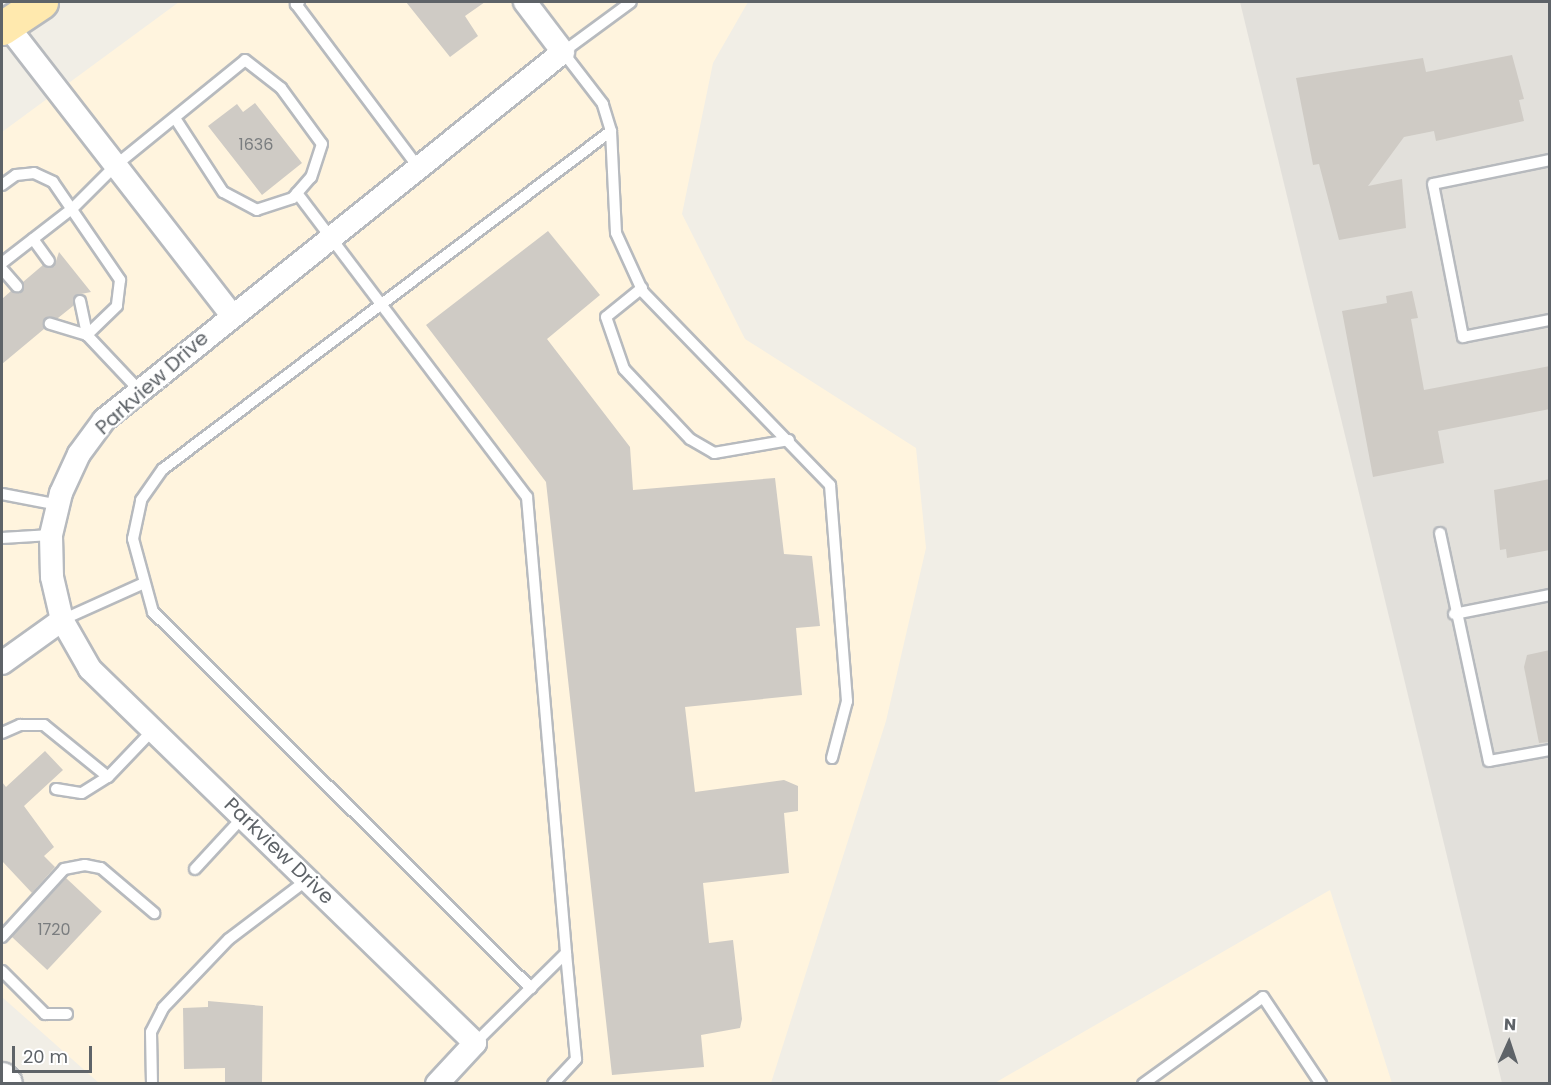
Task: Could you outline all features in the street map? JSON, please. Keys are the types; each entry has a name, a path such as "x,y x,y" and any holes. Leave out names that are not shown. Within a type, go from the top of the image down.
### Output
{"main road":[{"path":"4,26 40,2"},
{"path":"2,1079 6,1083"}],"street":[{"path":"525,2 563,52"},
{"path":"4,26 116,165 231,314"},
{"name":"Parkview Drive","path":"475,1043 90,669 62,620 52,577 51,535 59,505 79,454 104,420 231,314 563,52"},
{"path":"2,663 62,620"},
{"path":"437,1083 475,1043"}],"lane":[{"path":"629,2 563,52 603,104 611,131 616,233 642,288 670,324 789,440 830,485 834,502 847,701 832,758"},
{"path":"297,3 418,167"},
{"path":"2,263 73,208 116,165 245,60 281,88 322,144 311,177 297,193 257,210 223,192 175,118"},
{"path":"531,988 153,612 142,584 133,539 141,500 163,469 611,131"},
{"path":"1550,160 1433,183 1463,337 1550,320"},
{"path":"2,185 16,175 34,173 53,182 73,208 120,280 117,306 87,335"},
{"path":"297,193 328,238 527,497 576,1059 553,1083"},
{"path":"33,239 49,261"},
{"path":"2,268 17,286"},
{"path":"642,288 606,317 624,369 690,439 714,453 789,440"},
{"path":"80,301 87,335"},
{"path":"50,324 87,335 140,391"},
{"path":"2,494 59,505"},
{"path":"1440,533 1454,614 1489,761 1550,750"},
{"path":"2,538 51,535"},
{"path":"62,620 142,584"},
{"path":"1454,614 1550,595"},
{"path":"2,733 20,725 44,725 108,777"},
{"path":"56,789 82,793 108,777 153,731"},
{"path":"195,869 243,817"},
{"path":"2,937 64,869 85,865 101,868 154,913"},
{"path":"152,1083 151,1032 163,1008 228,939 308,879"},
{"path":"475,1043 566,953"},
{"path":"2,971 45,1014 67,1014"},
{"path":"1143,1083 1263,997 1321,1083"}],"shaded area":[{"path":"179,2 748,2 713,63 682,214 745,339 916,448 926,548 886,721 771,1083 99,1083 2,997 2,132"},
{"path":"1240,2 1549,2 1549,1083 1502,1083"},
{"path":"1330,890 1392,1083 993,1084"}],"building":[{"path":"406,2 485,2 465,16 478,36 450,57"},
{"path":"1512,55 1524,99 1519,100 1524,121 1436,141 1434,131 1404,137 1368,186 1402,179 1406,228 1339,240 1319,164 1313,165 1296,78 1423,58 1426,72"},
{"path":"255,103 302,163 262,195 208,126 237,104 243,112"},
{"path":"548,231 600,295 547,339 630,447 633,490 775,478 784,554 812,556 820,626 796,628 802,695 685,707 695,792 784,780 798,786 798,811 784,813 789,873 703,883 709,943 733,940 742,1019 740,1028 701,1035 704,1067 612,1075 546,482 426,325"},
{"path":"59,252 91,292 76,295 73,306 58,318 45,318 44,329 2,364 2,299 11,291 21,292 23,282 43,265 54,267"},
{"path":"1412,291 1418,318 1411,319 1424,390 1550,366 1550,409 1438,431 1444,463 1373,477 1342,311 1387,303 1386,296"},
{"path":"1550,479 1550,550 1507,558 1506,549 1500,550 1494,490"},
{"path":"1550,650 1550,742 1539,743 1524,667 1527,655"},
{"path":"45,751 63,770 24,806 54,847 44,856 55,867 32,893 2,861 2,782 6,787"},
{"path":"66,878 102,911 47,970 11,937"},
{"path":"208,1001 263,1006 262,1083 225,1083 225,1068 184,1069 183,1008 208,1007"}]}
